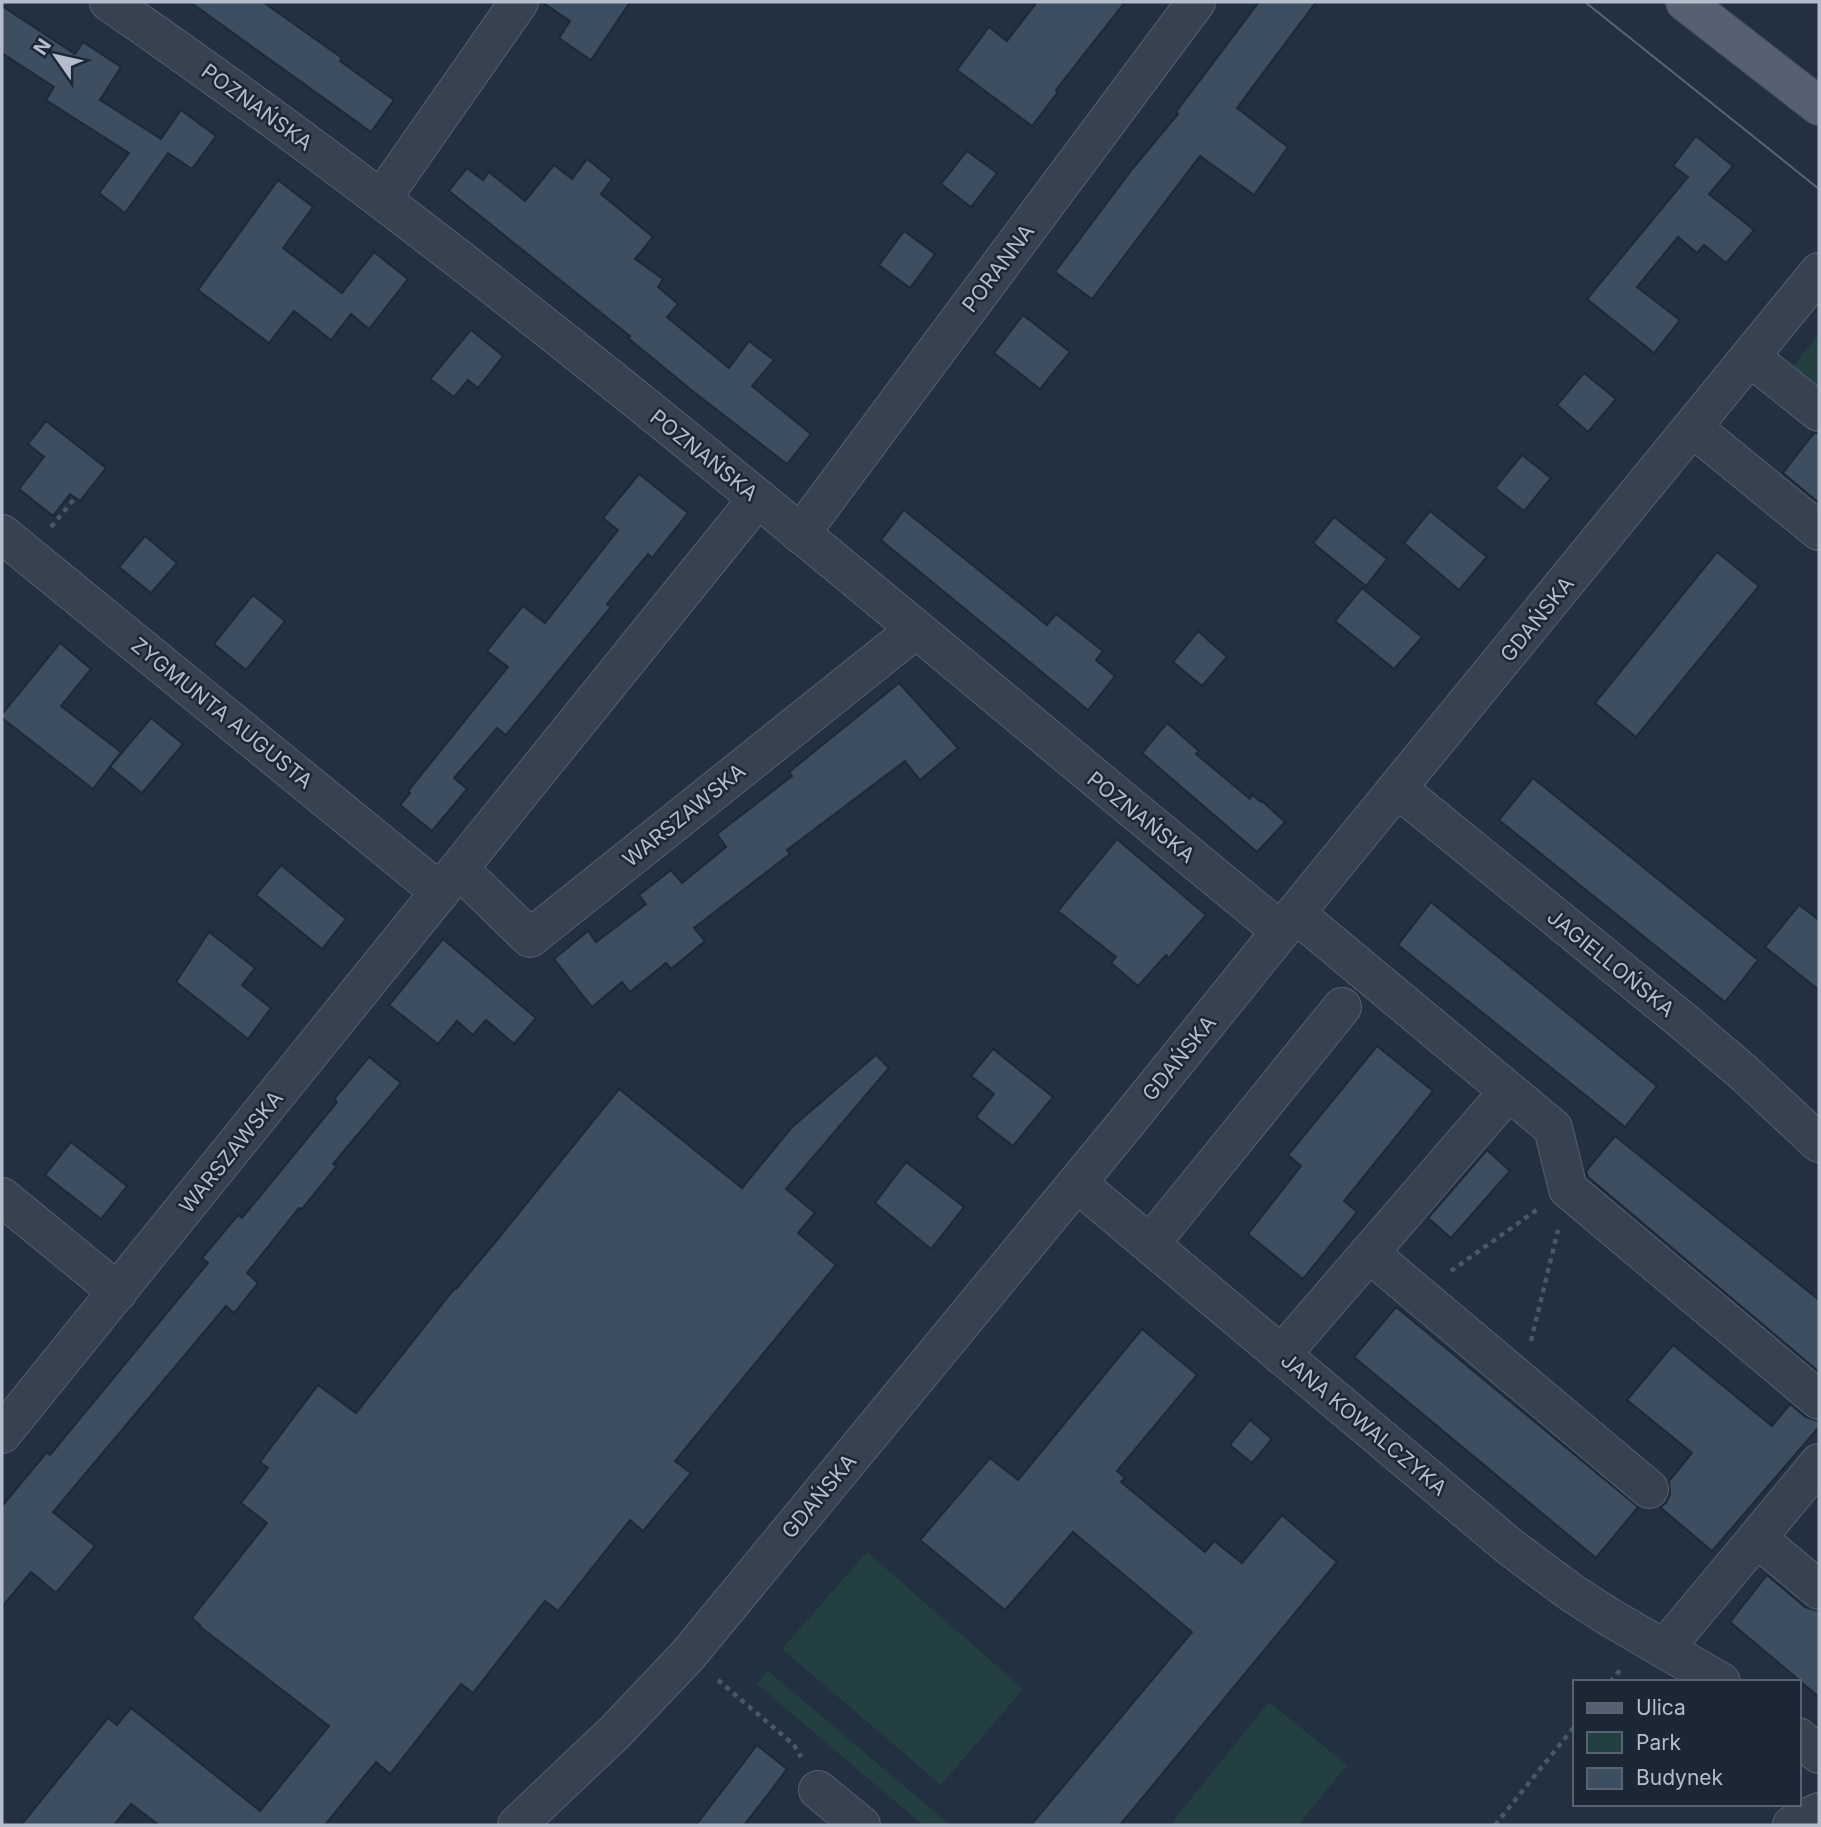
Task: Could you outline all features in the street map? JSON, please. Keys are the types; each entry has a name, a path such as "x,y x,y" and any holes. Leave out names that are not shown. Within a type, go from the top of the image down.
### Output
{"main road":[{"path":"1685,2 1819,106"}],"street":[{"name":"POZNAŃSKA","path":"109,2 382,198 587,358 915,630 1553,1128 1568,1189"},
{"path":"382,198 519,2"},
{"name":"PORANNA","path":"800,534 1196,2"},
{"name":"GDAŃSKA","path":"517,1825 616,1731 688,1655 1077,1184 1819,272"},
{"path":"1750,357 1819,412"},
{"path":"1692,428 1819,531"},
{"name":"WARSZAWSKA","path":"2,1434 758,498"},
{"name":"ZYGMUNTA AUGUSTA","path":"2,534 450,880"},
{"name":"WARSZAWSKA","path":"450,880 530,938 915,630"},
{"name":"JAGIELLOŃSKA","path":"1398,789 1693,1030 1819,1143"},
{"path":"1150,1244 1342,1007"},
{"path":"1281,1355 1508,1092"},
{"name":"JANA KOWALCZYKA","path":"1077,1184 1509,1546 1572,1593 1718,1680"},
{"path":"1568,1189 1819,1400"},
{"path":"2,1197 118,1292"},
{"path":"1369,1253 1649,1489"},
{"path":"1664,1649 1819,1463"},
{"path":"1757,1538 1819,1590"},
{"path":"1800,1739 1819,1754"},
{"path":"818,1790 861,1825"},
{"path":"1792,1825 1819,1812"}],"path":[{"path":"43,536 75,498"},
{"path":"1418,1294 1568,1189"},
{"path":"1521,1381 1568,1189"},
{"path":"688,1655 794,1745 818,1790"},
{"path":"1494,1825 1573,1728"}],"green space":[{"path":"1819,334 1819,410 1782,380"},
{"path":"867,1552 1023,1689 941,1785 782,1649"},
{"path":"768,1670 950,1825 923,1825 757,1684"},
{"path":"1269,1702 1347,1765 1298,1825 1170,1825"}],"building":[{"path":"190,2 263,2 342,58 340,61 394,100 371,132"},
{"path":"542,2 630,2 591,60 559,38 570,21"},
{"path":"1037,2 1125,2 1056,90 1058,92 1032,126 957,70 989,27 1007,41"},
{"path":"1259,2 1316,2 1237,108 1288,147 1254,195 1200,156 1092,299 1055,272 1133,168 1178,114 1176,112"},
{"path":"2,6 75,54 83,42 121,67 100,100 161,139 181,110 216,136 192,169 168,153 125,213 99,193 129,153 46,100 54,87 2,53"},
{"path":"1696,136 1733,166 1709,194 1754,230 1726,263 1704,245 1697,253 1678,237 1637,287 1680,320 1654,353 1587,299 1688,177 1673,166"},
{"path":"967,151 997,173 971,207 941,184"},
{"path":"587,159 612,179 601,194 653,237 635,259 663,279 658,287 678,304 667,317 729,368 749,341 774,360 752,386 811,434 787,464 695,393 628,338 630,336 449,191 467,168 483,180 489,172 525,201 554,165 572,179"},
{"path":"278,180 313,207 283,248 342,293 374,252 408,279 369,329 351,314 331,340 294,311 269,343 198,290"},
{"path":"904,231 935,254 910,288 879,265"},
{"path":"1023,315 1070,352 1040,389 994,353"},
{"path":"471,330 503,356 478,388 468,380 454,397 430,379"},
{"path":"1584,373 1616,399 1588,432 1557,405"},
{"path":"46,421 106,468 80,501 70,494 53,516 19,489 44,457 28,444"},
{"path":"1814,433 1819,433 1819,503 1783,473"},
{"path":"1522,455 1551,478 1524,511 1495,488"},
{"path":"639,474 688,513 652,558 648,554 607,604 611,607 506,735 497,728 454,778 467,789 432,831 400,805 410,793 408,791 508,667 487,651 523,606 545,623 618,530 603,518"},
{"path":"904,510 1047,625 1056,614 1103,651 1096,660 1115,676 1088,710 881,540"},
{"path":"1430,511 1487,557 1459,590 1404,543"},
{"path":"1334,517 1387,559 1366,586 1313,543"},
{"path":"145,536 177,563 151,593 119,567"},
{"path":"1717,552 1759,586 1636,737 1595,703"},
{"path":"1362,588 1422,637 1394,669 1335,621"},
{"path":"253,595 285,621 246,670 214,644"},
{"path":"1198,631 1227,657 1202,686 1173,662"},
{"path":"60,643 91,669 61,706 121,752 93,789 2,718 2,714"},
{"path":"899,683 958,748 920,780 905,761 787,850 790,854 694,928 705,941 671,969 666,963 630,992 622,982 592,1007 554,959 588,931 596,942 646,904 639,895 671,870 682,883 726,847 717,834 792,776 789,772"},
{"path":"151,718 183,744 142,793 110,767"},
{"path":"1167,723 1199,751 1196,754 1250,799 1252,795 1262,801 1285,822 1257,852 1142,753"},
{"path":"1533,778 1758,960 1725,1002 1499,820"},
{"path":"1117,839 1206,915 1169,958 1166,955 1138,986 1111,963 1116,957 1058,911"},
{"path":"281,865 346,919 322,949 256,895"},
{"path":"1431,902 1657,1086 1625,1127 1398,945"},
{"path":"1799,905 1819,920 1819,990 1765,947"},
{"path":"209,932 255,968 242,985 271,1008 248,1039 176,982"},
{"path":"443,939 536,1018 514,1044 486,1020 473,1035 457,1021 438,1044 389,1005"},
{"path":"1377,1046 1433,1091 1344,1201 1357,1212 1303,1279 1248,1234 1301,1166 1288,1155"},
{"path":"993,1049 1053,1097 1013,1146 976,1117 994,1094 971,1076"},
{"path":"876,1055 889,1068 786,1189 815,1213 798,1233 836,1265 675,1461 691,1473 643,1531 630,1520 558,1611 545,1601 473,1693 461,1684 390,1774 376,1762 325,1825 159,1825 131,1804 114,1825 21,1825 108,1718 117,1725 131,1708 260,1811 329,1726 192,1618 267,1523 241,1503 268,1468 260,1462 318,1385 356,1413 619,1089 742,1188 792,1127"},
{"path":"369,1057 401,1083 333,1164 337,1166 247,1273 258,1283 234,1313 226,1306 53,1512 95,1546 56,1593 31,1572 2,1607 2,1506 47,1452 50,1455 208,1263 202,1258 238,1215 242,1218 337,1102 334,1099"},
{"path":"1615,1136 1819,1300 1819,1372 1588,1177 1586,1171"},
{"path":"71,1142 127,1186 101,1219 45,1175"},
{"path":"1487,1150 1510,1171 1451,1238 1428,1218"},
{"path":"906,1162 964,1207 931,1249 875,1203"},
{"path":"1396,1307 1638,1507 1596,1558 1354,1357"},
{"path":"1142,1329 1197,1375 1117,1471 1125,1478 1121,1482 1205,1552 1214,1541 1242,1563 1282,1515 1337,1562 1120,1825 1031,1825 1192,1632 1073,1532 1005,1610 920,1540 990,1458 1018,1480"},
{"path":"1673,1345 1772,1426 1790,1404 1806,1417 1819,1421 1819,1427 1712,1551 1660,1507 1666,1503 1670,1494 1669,1481 1692,1453 1627,1400"},
{"path":"1250,1420 1272,1439 1252,1463 1230,1445"},
{"path":"1767,1575 1805,1607 1819,1611 1819,1697 1800,1680 1730,1622"},
{"path":"757,1745 787,1769 766,1797 744,1825 696,1825"}],"tram line":[{"path":"1585,2 1819,189"}]}
